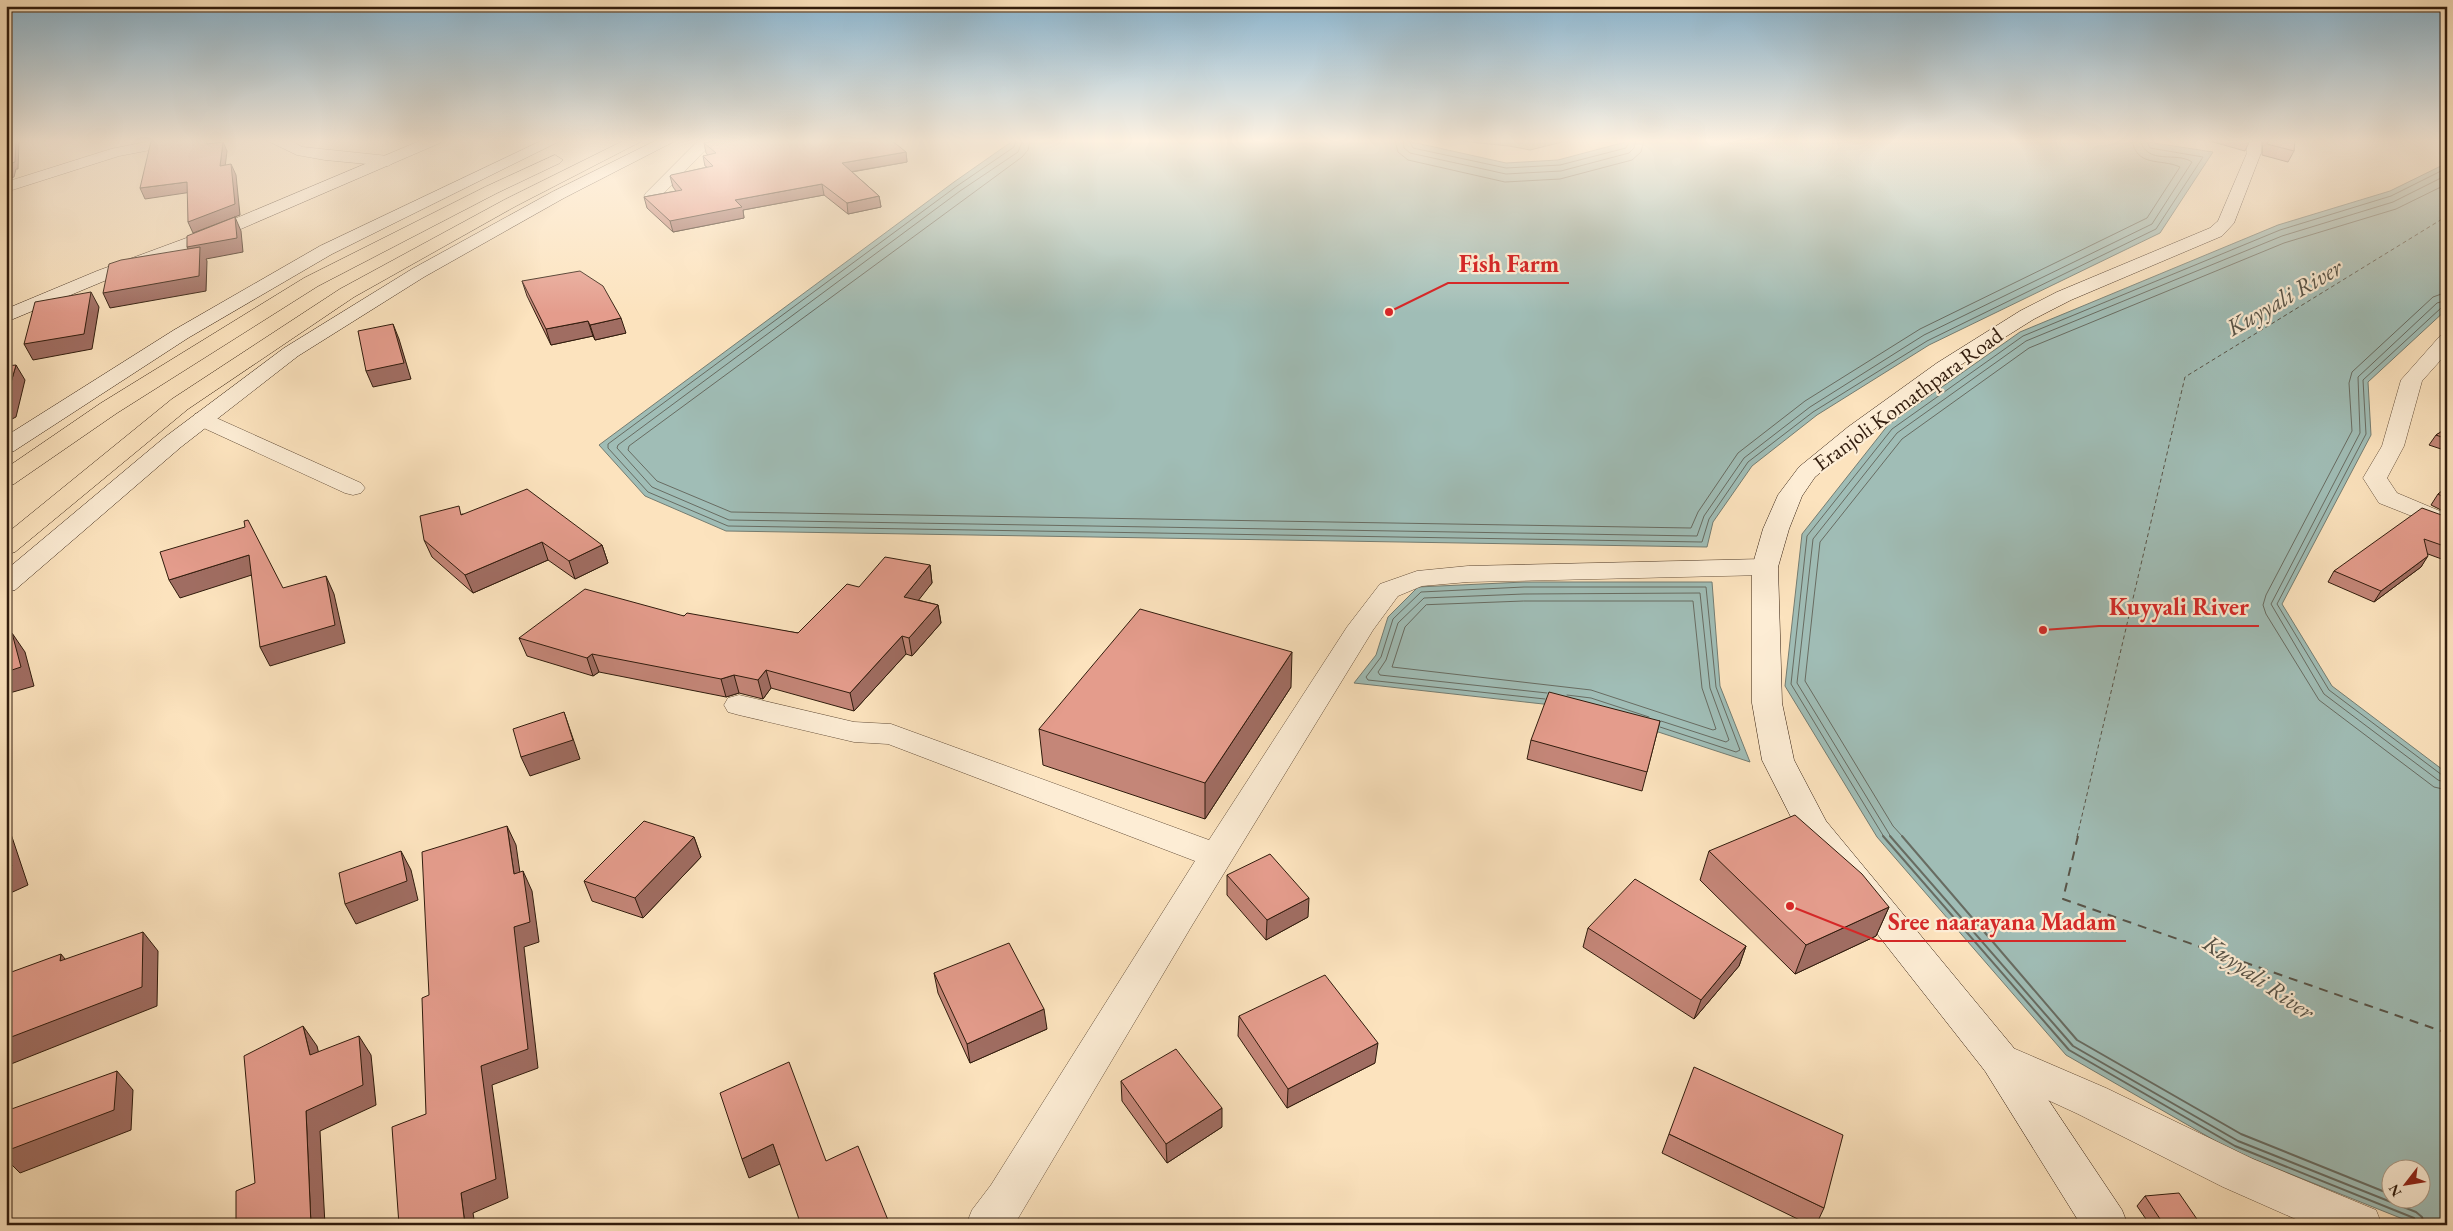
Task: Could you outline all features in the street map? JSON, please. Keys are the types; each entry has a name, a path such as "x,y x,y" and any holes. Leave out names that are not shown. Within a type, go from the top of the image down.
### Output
{"highway":[{"path":"6,479 109,408 312,282 477,197"},
{"path":"6,547 180,404 347,293 521,197"}],"street":[{"path":"6,316 103,274 214,234 301,197"},
{"path":"6,446 181,334 326,250 435,197"},
{"path":"6,584 203,419 291,352 418,273 554,197"},
{"name":"Eranjoli Komathpara Road","path":"2106,1225 1999,1059 1813,828 1778,760 1767,703 1765,567 1776,529 1790,495 1807,472 1856,432 1944,367 2027,315 2064,296 2216,232 2226,223 2236,197"},
{"path":"2447,340 2412,380 2393,446 2375,478 2388,498 2447,523"},
{"path":"203,419 353,488"},
{"path":"988,1225 1011,1192 1216,856 1361,627 1388,590 1417,578 1468,574 1765,567"},
{"path":"739,705 854,732 891,734 1216,856"},
{"path":"1999,1059 2092,1101 2238,1173 2360,1225"}],"water":[{"path":"933,197 2183,197 2160,233 1929,345 1817,415 1752,466 1713,522 1707,547 726,531 645,496 599,445"},
{"path":"2369,197 2447,197 2447,309 2368,382 2371,435 2282,604 2332,686 2447,773 2447,1225 2418,1225 2233,1151 2066,1055 1877,837 1785,686 1802,534 1888,425 2020,332 2278,225"},
{"path":"1524,582 1712,582 1720,686 1750,762 1588,709 1354,683 1376,655 1388,617 1418,587"}],"building":[{"path":"187,197 234,197 235,204 188,222"},
{"path":"644,197 749,197 735,200 742,207 670,221"},
{"path":"840,197 872,197 847,203"},
{"path":"235,217 237,238 187,247 187,236"},
{"path":"200,247 199,276 103,293 109,264 121,260"},
{"path":"580,271 603,286 621,318 590,325 588,321 546,329 522,281"},
{"path":"91,292 84,334 24,344 35,302"},
{"path":"393,324 404,363 366,371 358,331"},
{"path":"16,365 6,400 6,366"},
{"path":"2447,428 2447,439 2436,435"},
{"path":"2447,487 2447,499 2438,494"},
{"path":"527,489 602,545 569,561 542,542 465,575 424,540 420,516 459,506 461,515"},
{"path":"2422,508 2447,517 2447,547 2424,539 2428,556 2381,591 2334,571"},
{"path":"248,520 283,588 326,576 335,625 260,647 249,555 169,580 160,552 245,527 244,521"},
{"path":"885,557 930,565 904,597 938,605 909,638 902,636 850,693 766,670 758,680 734,675 721,679 592,654 587,658 519,638 585,589 684,616 687,613 798,633 847,584 859,587"},
{"path":"1140,609 1292,652 1205,783 1039,729"},
{"path":"12,633 21,667 6,672 6,635"},
{"path":"1549,692 1660,721 1647,772 1531,740"},
{"path":"564,712 573,740 521,757 513,729"},
{"path":"1795,815 1862,874 1889,907 1806,945 1709,851"},
{"path":"644,821 694,837 635,898 584,881"},
{"path":"507,826 514,874 523,871 530,922 514,927 528,1049 481,1066 496,1179 461,1193 465,1225 399,1225 392,1127 426,1114 422,998 429,995 422,852"},
{"path":"6,847 12,866 6,869"},
{"path":"401,851 407,881 345,904 339,873"},
{"path":"1270,854 1309,898 1267,920 1227,875"},
{"path":"1635,879 1746,946 1701,1000 1588,928"},
{"path":"143,932 142,987 6,1039 6,974 61,954 60,961"},
{"path":"1009,943 1044,1009 967,1044 934,973"},
{"path":"1325,975 1378,1043 1288,1089 1239,1016"},
{"path":"303,1026 310,1055 359,1036 363,1085 306,1111 311,1225 236,1225 236,1191 255,1183 244,1056"},
{"path":"1176,1049 1222,1108 1166,1144 1121,1081"},
{"path":"789,1062 826,1161 858,1146 890,1225 801,1225 773,1144 742,1159 720,1093"},
{"path":"1694,1067 1843,1135 1824,1208 1669,1134"},
{"path":"117,1071 114,1110 6,1151 6,1111"},
{"path":"2179,1193 2201,1225 2164,1225 2145,1196"}],"ferry route":[{"path":"2077,837 2185,377 2447,216"},
{"path":"2078,836 2063,899 2447,1033"}],"place":[{"name":"Fish Farm","path":"1389,312"},
{"name":"Kuyyali River","path":"2043,630"},
{"name":"Sree naarayana Madam","path":"1790,906"}]}
